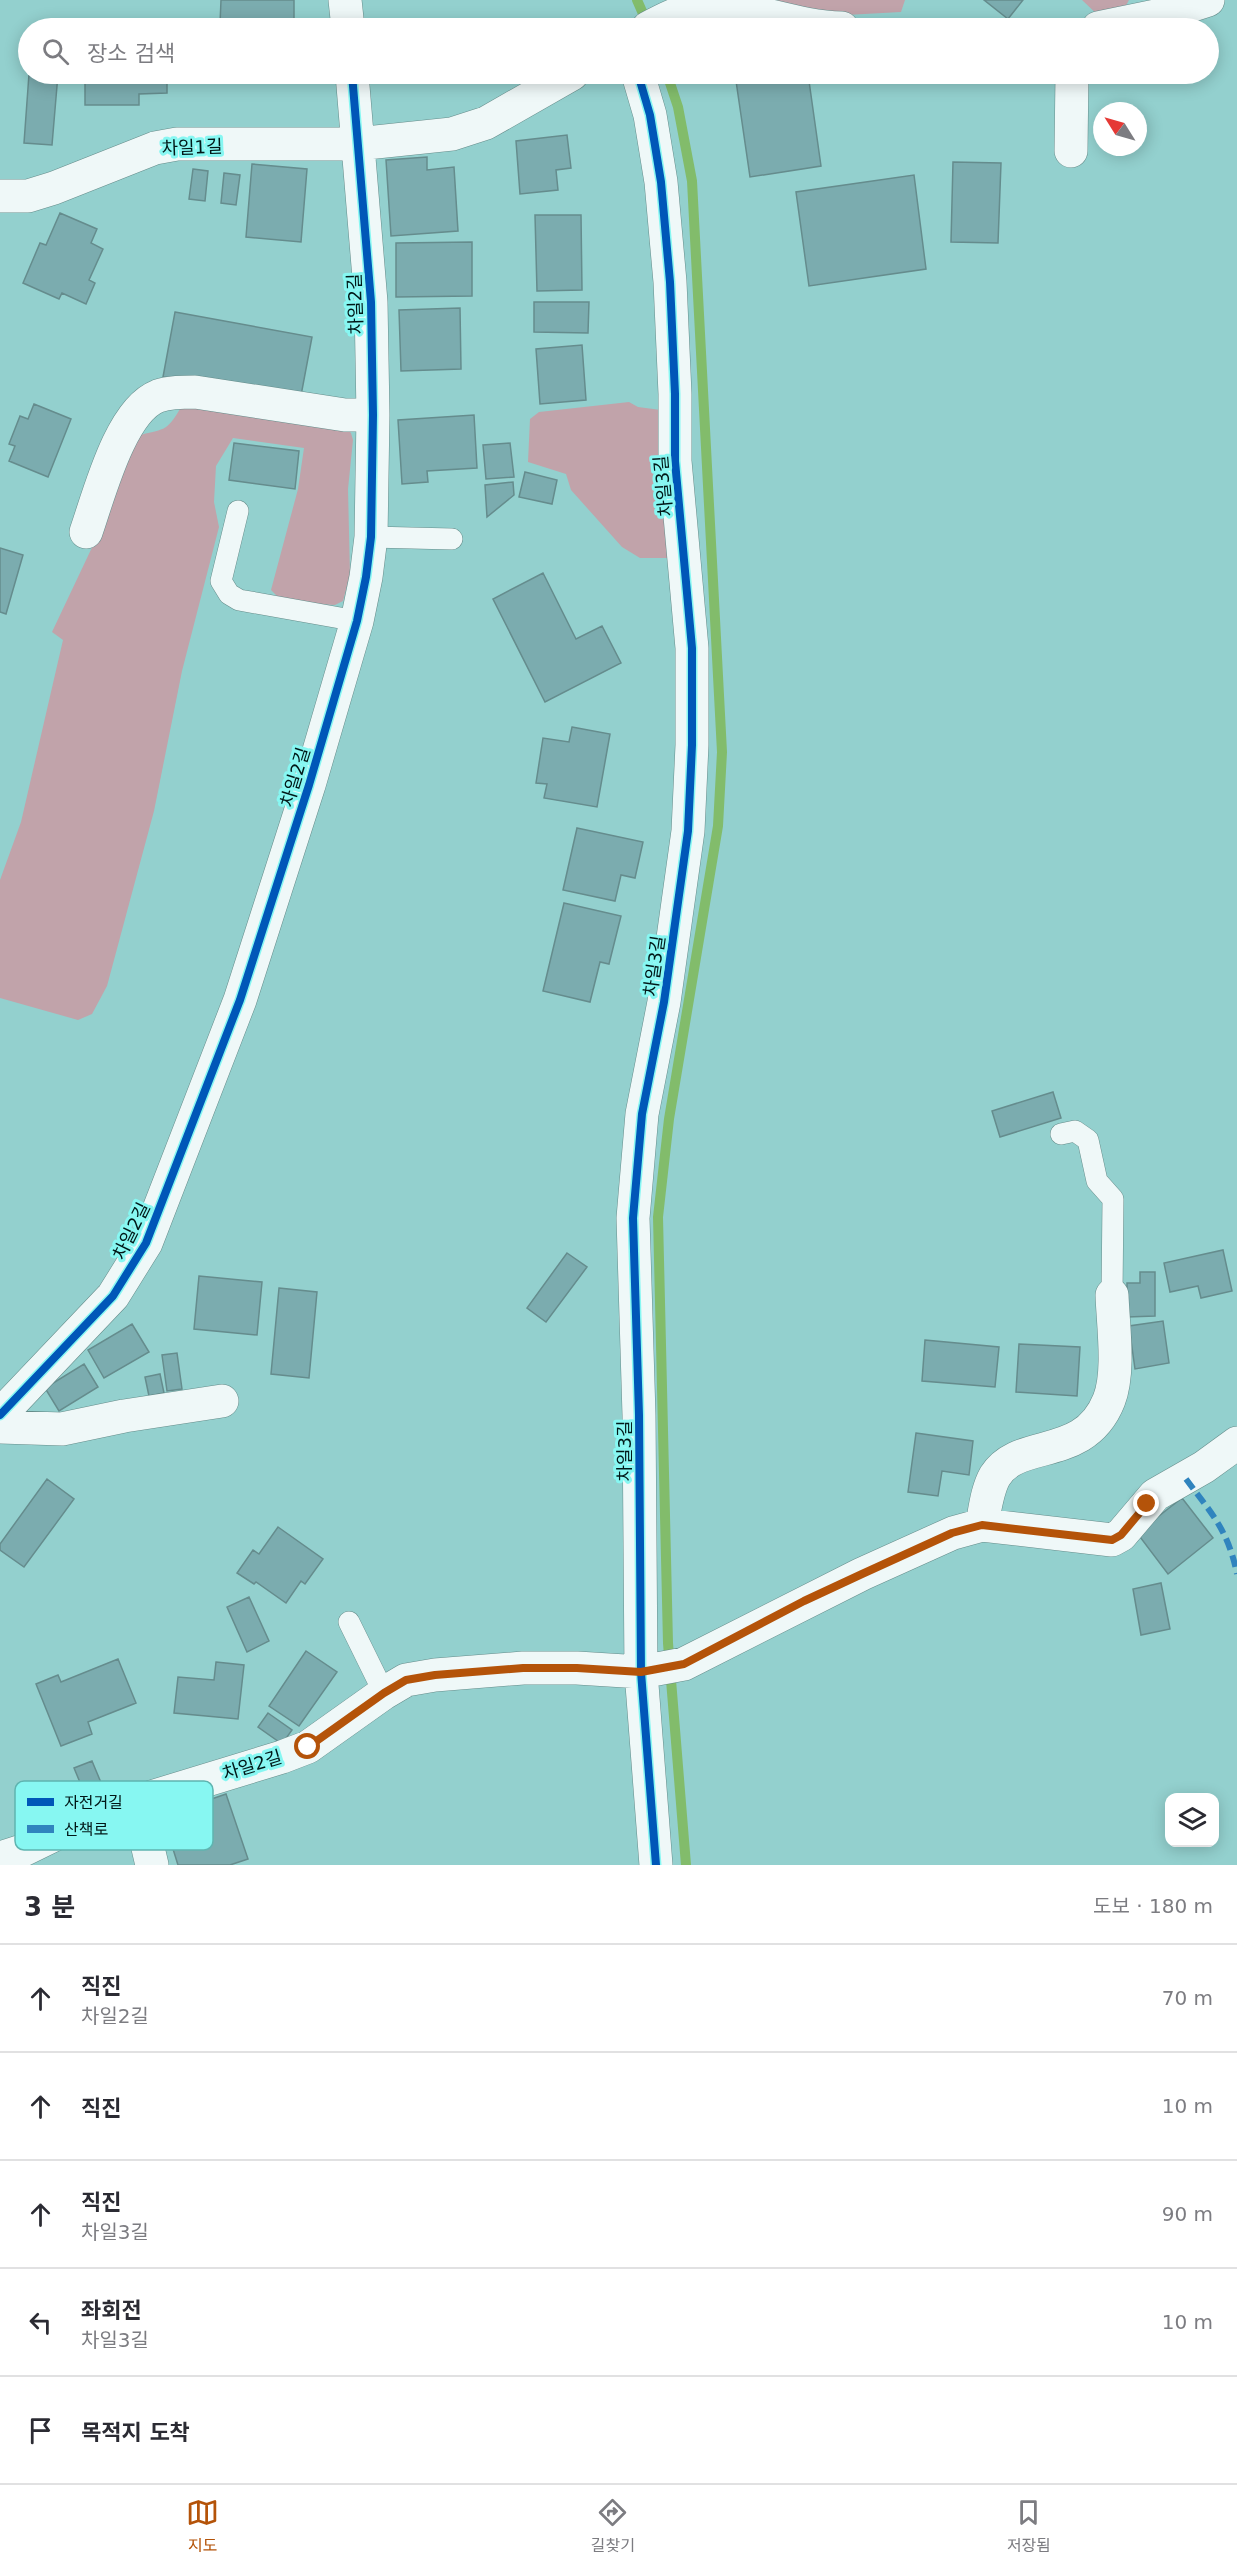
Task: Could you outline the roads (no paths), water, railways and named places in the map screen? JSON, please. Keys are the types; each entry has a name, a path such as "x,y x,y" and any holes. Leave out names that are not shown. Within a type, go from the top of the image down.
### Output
{"street":[{"path":"345,0 347,18"},
{"path":"1120,18 1136,11 1208,0"},
{"path":"671,18 694,9 716,6 772,18"},
{"name":"차일2길","path":"0,1415 113,1296 146,1243 240,1000 309,785 357,621 371,537 373,415 371,302 353,84"},
{"path":"357,144 452,134 486,123 554,84"},
{"name":"차일3길","path":"641,84 650,115 661,182 670,282 675,394 675,461 692,648 692,745 688,831 664,1002 642,1114 633,1218 639,1415 641,1672 656,1865"},
{"path":"1071,151 1072,84"},
{"name":"차일1길","path":"0,196 28,196 155,148 177,144 357,144"},
{"path":"86,532 121,437 144,404 158,396 195,392 345,415 373,415"},
{"path":"1112,1295 1114,1376 1110,1398 1102,1415 1087,1431 1067,1444 1024,1454 1006,1464 996,1476 992,1486 982,1525 1112,1540 1121,1535 1155,1495 1204,1467 1237,1443"},
{"path":"0,1427 62,1429 136,1414 222,1401"},
{"name":"차일2길","path":"203,1781 308,1747 406,1680 523,1668 577,1668 641,1672 684,1664 843,1583 952,1533 982,1525"},
{"name":"차일2길","path":"0,1858 23,1850"},
{"path":"148,1850 152,1865"}],"lane":[{"path":"238,511 221,581 229,594 239,600 357,621"},
{"path":"371,537 452,539"},
{"path":"1061,1134 1075,1131 1088,1140 1097,1181 1113,1199 1112,1295"},
{"path":"349,1622 384,1693"}],"waterway":[{"path":"637,0 645,18"},
{"path":"670,84 678,107 692,181 722,752 718,826 669,1119 658,1217 668,1643 686,1865"}]}
